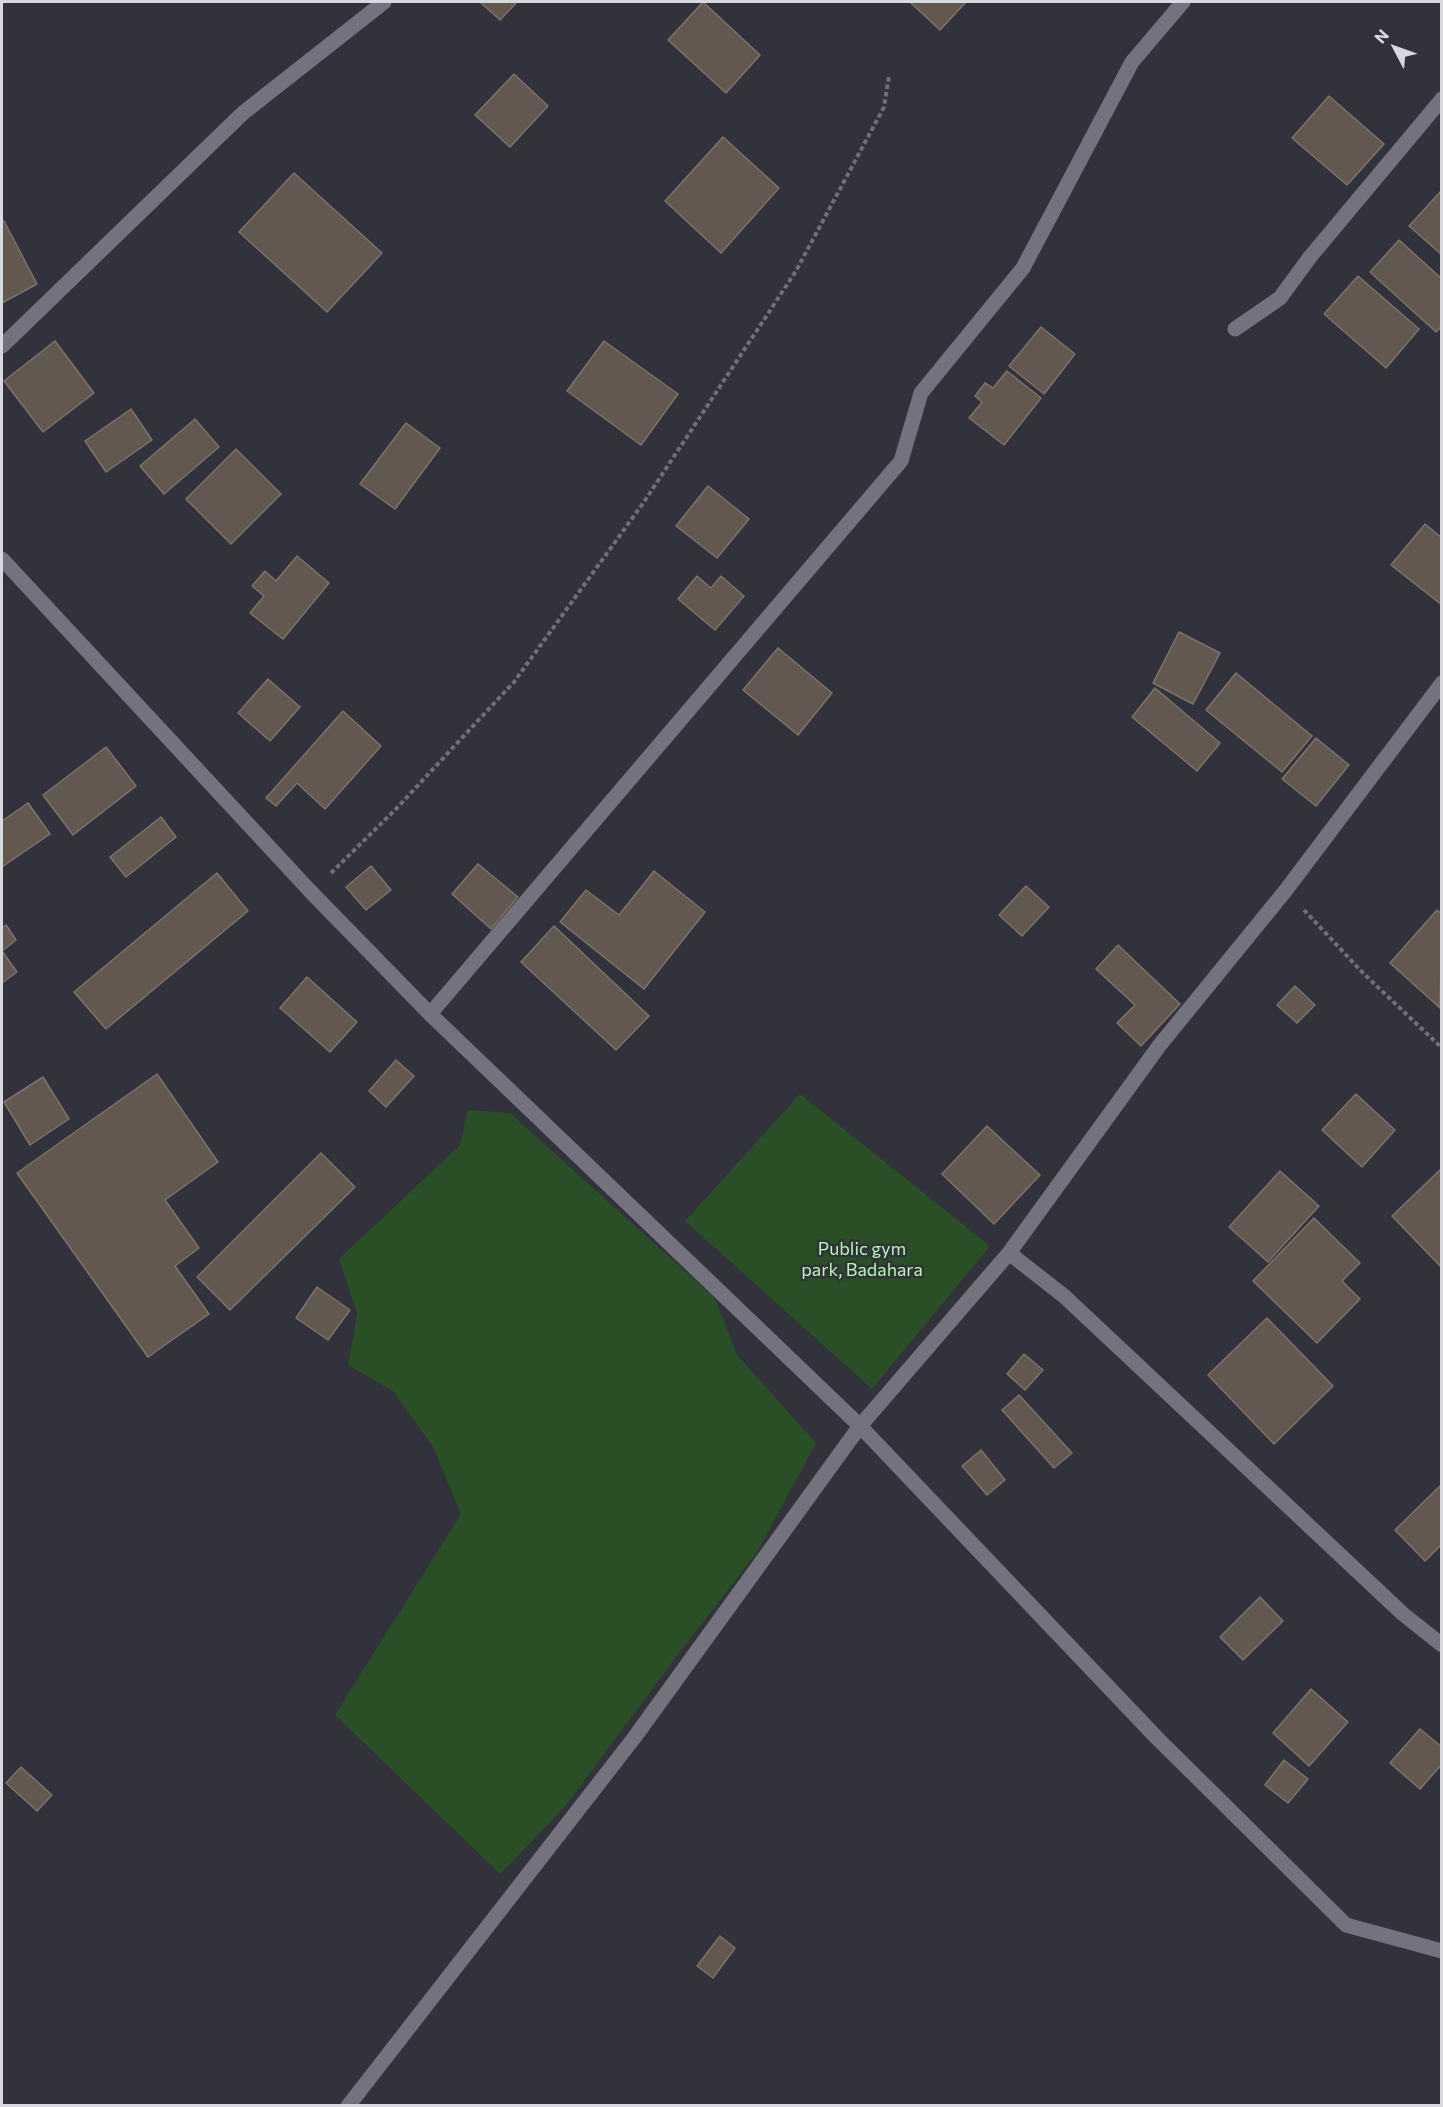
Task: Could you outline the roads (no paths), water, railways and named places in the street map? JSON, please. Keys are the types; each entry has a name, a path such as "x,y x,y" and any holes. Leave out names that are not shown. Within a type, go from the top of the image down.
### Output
{"street":[{"path":"2,345 243,113 384,2"},
{"path":"430,1014 902,461 921,393 1023,268 1132,62 1183,2"},
{"path":"1235,329 1280,298 1310,257 1442,99"},
{"path":"2,559 311,892 430,1014 860,1426 1155,1737 1346,1925 1442,1951"},
{"path":"348,2106 634,1738 860,1426 1009,1253 1159,1046 1286,890 1442,683"},
{"path":"1009,1253 1064,1296 1403,1614 1442,1645"}],"park label":[{"name":"Public gym park, Badahara","path":"862,1259"}]}
